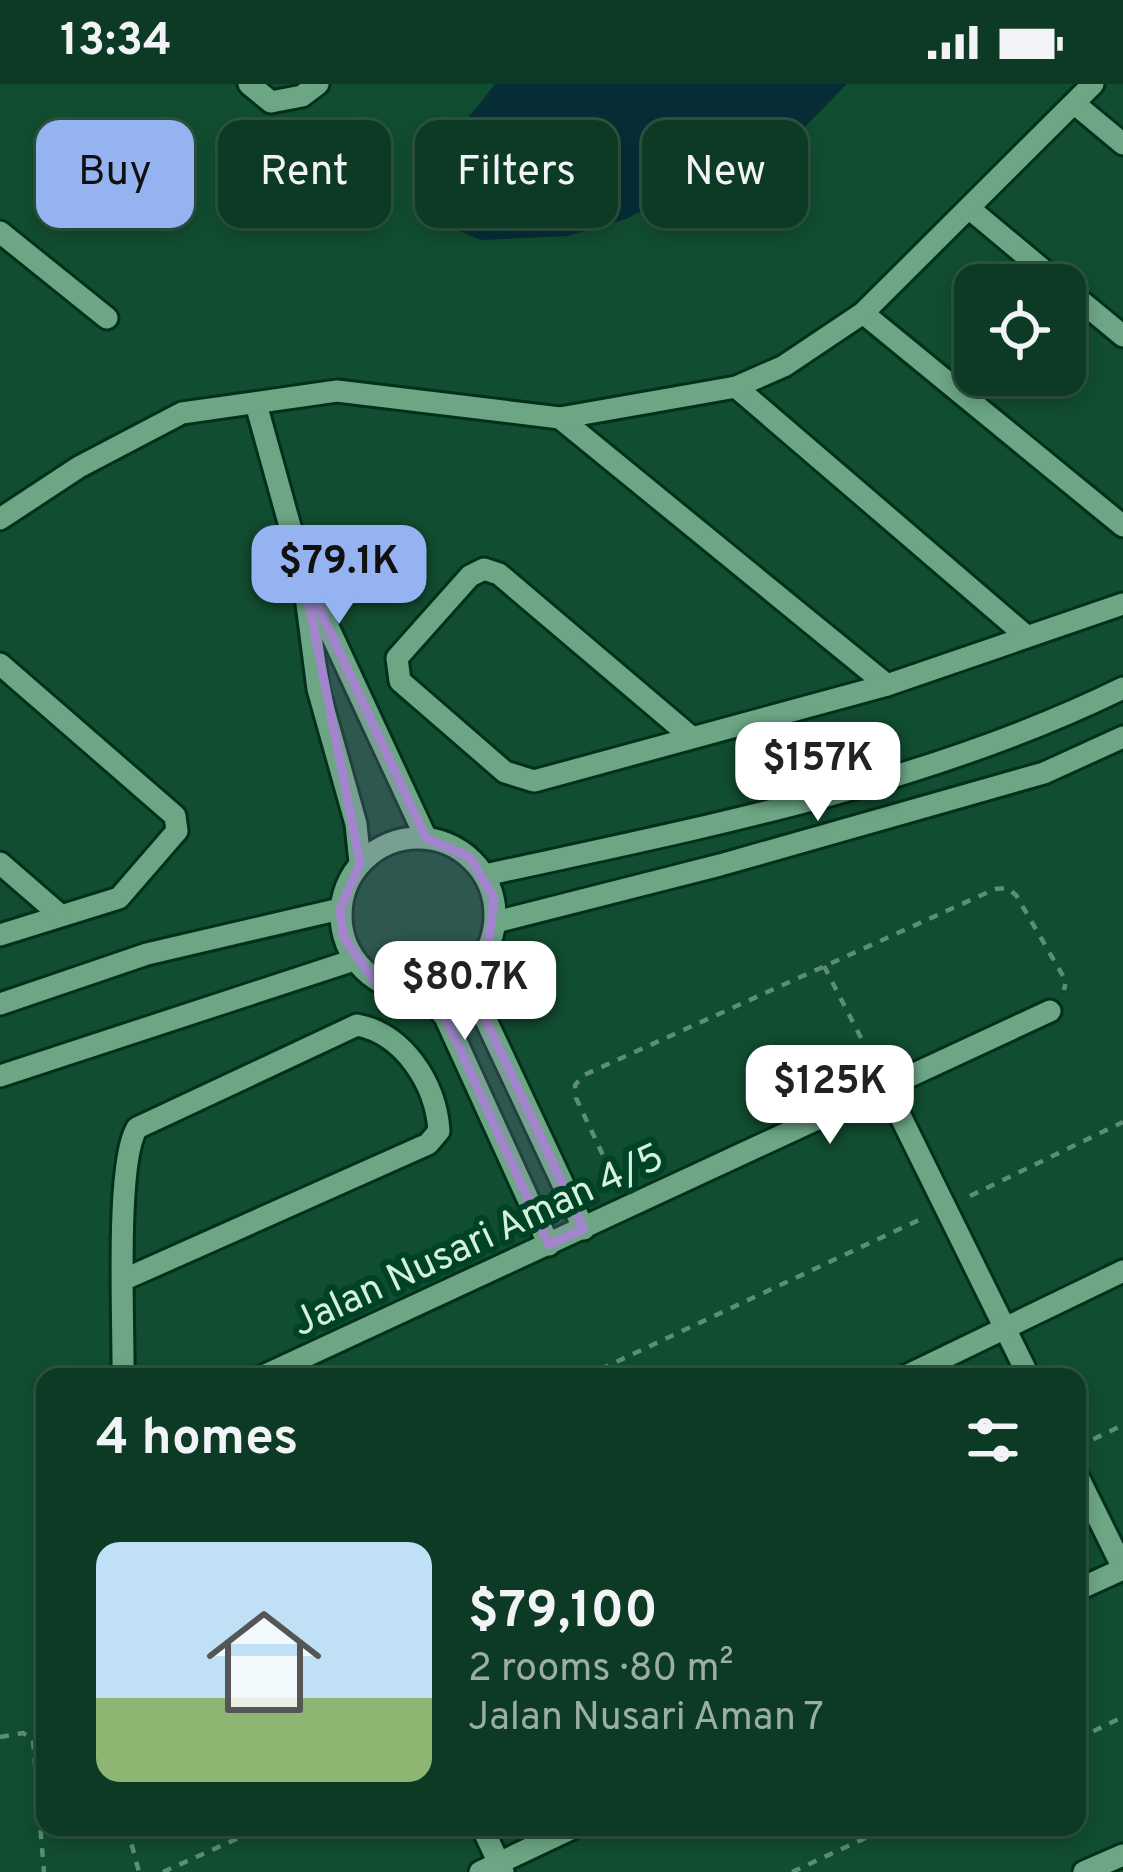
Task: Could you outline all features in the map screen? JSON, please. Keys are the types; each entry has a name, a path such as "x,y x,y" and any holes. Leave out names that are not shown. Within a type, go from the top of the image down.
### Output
{"street":[{"path":"249,84 271,101 302,96 317,84"},
{"path":"0,519 79,467 182,413 337,391 560,418 736,387 784,366 863,313 1093,84"},
{"path":"1075,104 1123,144"},
{"path":"970,209 1036,264"},
{"path":"0,232 107,318"},
{"path":"1086,305 1123,336"},
{"path":"863,313 1123,526"},
{"path":"736,387 1025,635"},
{"path":"256,404 303,573 318,689 356,824 360,863 340,909 343,937 354,960 373,980 398,991 424,993 451,986 473,970 488,948 496,922 485,875 460,850 426,838 402,839 360,863"},
{"path":"560,418 887,685"},
{"path":"690,736 499,574 484,569 470,576 397,658 400,681 520,780 690,736 887,685 1123,604"},
{"path":"303,573 426,838"},
{"path":"0,664 175,816 177,830 119,898 0,934"},
{"path":"485,875 707,826 1028,734 1123,688"},
{"path":"496,922 720,866 1044,773 1123,737"},
{"path":"0,863 60,915"},
{"path":"0,1004 147,954 340,909"},
{"path":"0,1076 354,960"},
{"path":"473,970 477,1000 584,1228"},
{"path":"424,993 445,1017 549,1245"},
{"name":"Jalan Nusari Aman 4/5","path":"284,1368 1050,1011"},
{"path":"123,1368 127,1153 137,1128 357,1025 382,1030 402,1044 438,1114 440,1131 428,1144 125,1279"},
{"path":"887,1089 1025,1368"},
{"path":"923,1368 1123,1271"},
{"path":"1086,1492 1123,1568 1086,1586"},
{"path":"485,1836 494,1869 558,1836"},
{"path":"1084,1872 1123,1855"}],"path":[{"path":"628,1208 575,1098 574,1085 584,1075 995,889 1007,888 1066,981 1050,1011"},
{"path":"824,965 887,1089"},
{"path":"603,1368 1123,1122"},
{"path":"1086,1444 1123,1426"},
{"path":"1086,1735 1123,1717"},
{"path":"0,1738 11,1732 33,1741 36,1777"},
{"path":"41,1836 44,1872"},
{"path":"129,1836 139,1872"},
{"path":"163,1872 243,1836"},
{"path":"792,1872 870,1836"}],"highlighted area":[{"path":"303,573 426,838 470,857 494,898 488,948 473,970 477,1001 584,1229 549,1245 445,1017 425,993 373,980 343,936 340,909 360,863"}],"water":[{"path":"495,84 847,84 808,124 642,120 642,211 618,221 618,120 467,120"},
{"path":"453,228 595,228 567,236 481,240"}]}
